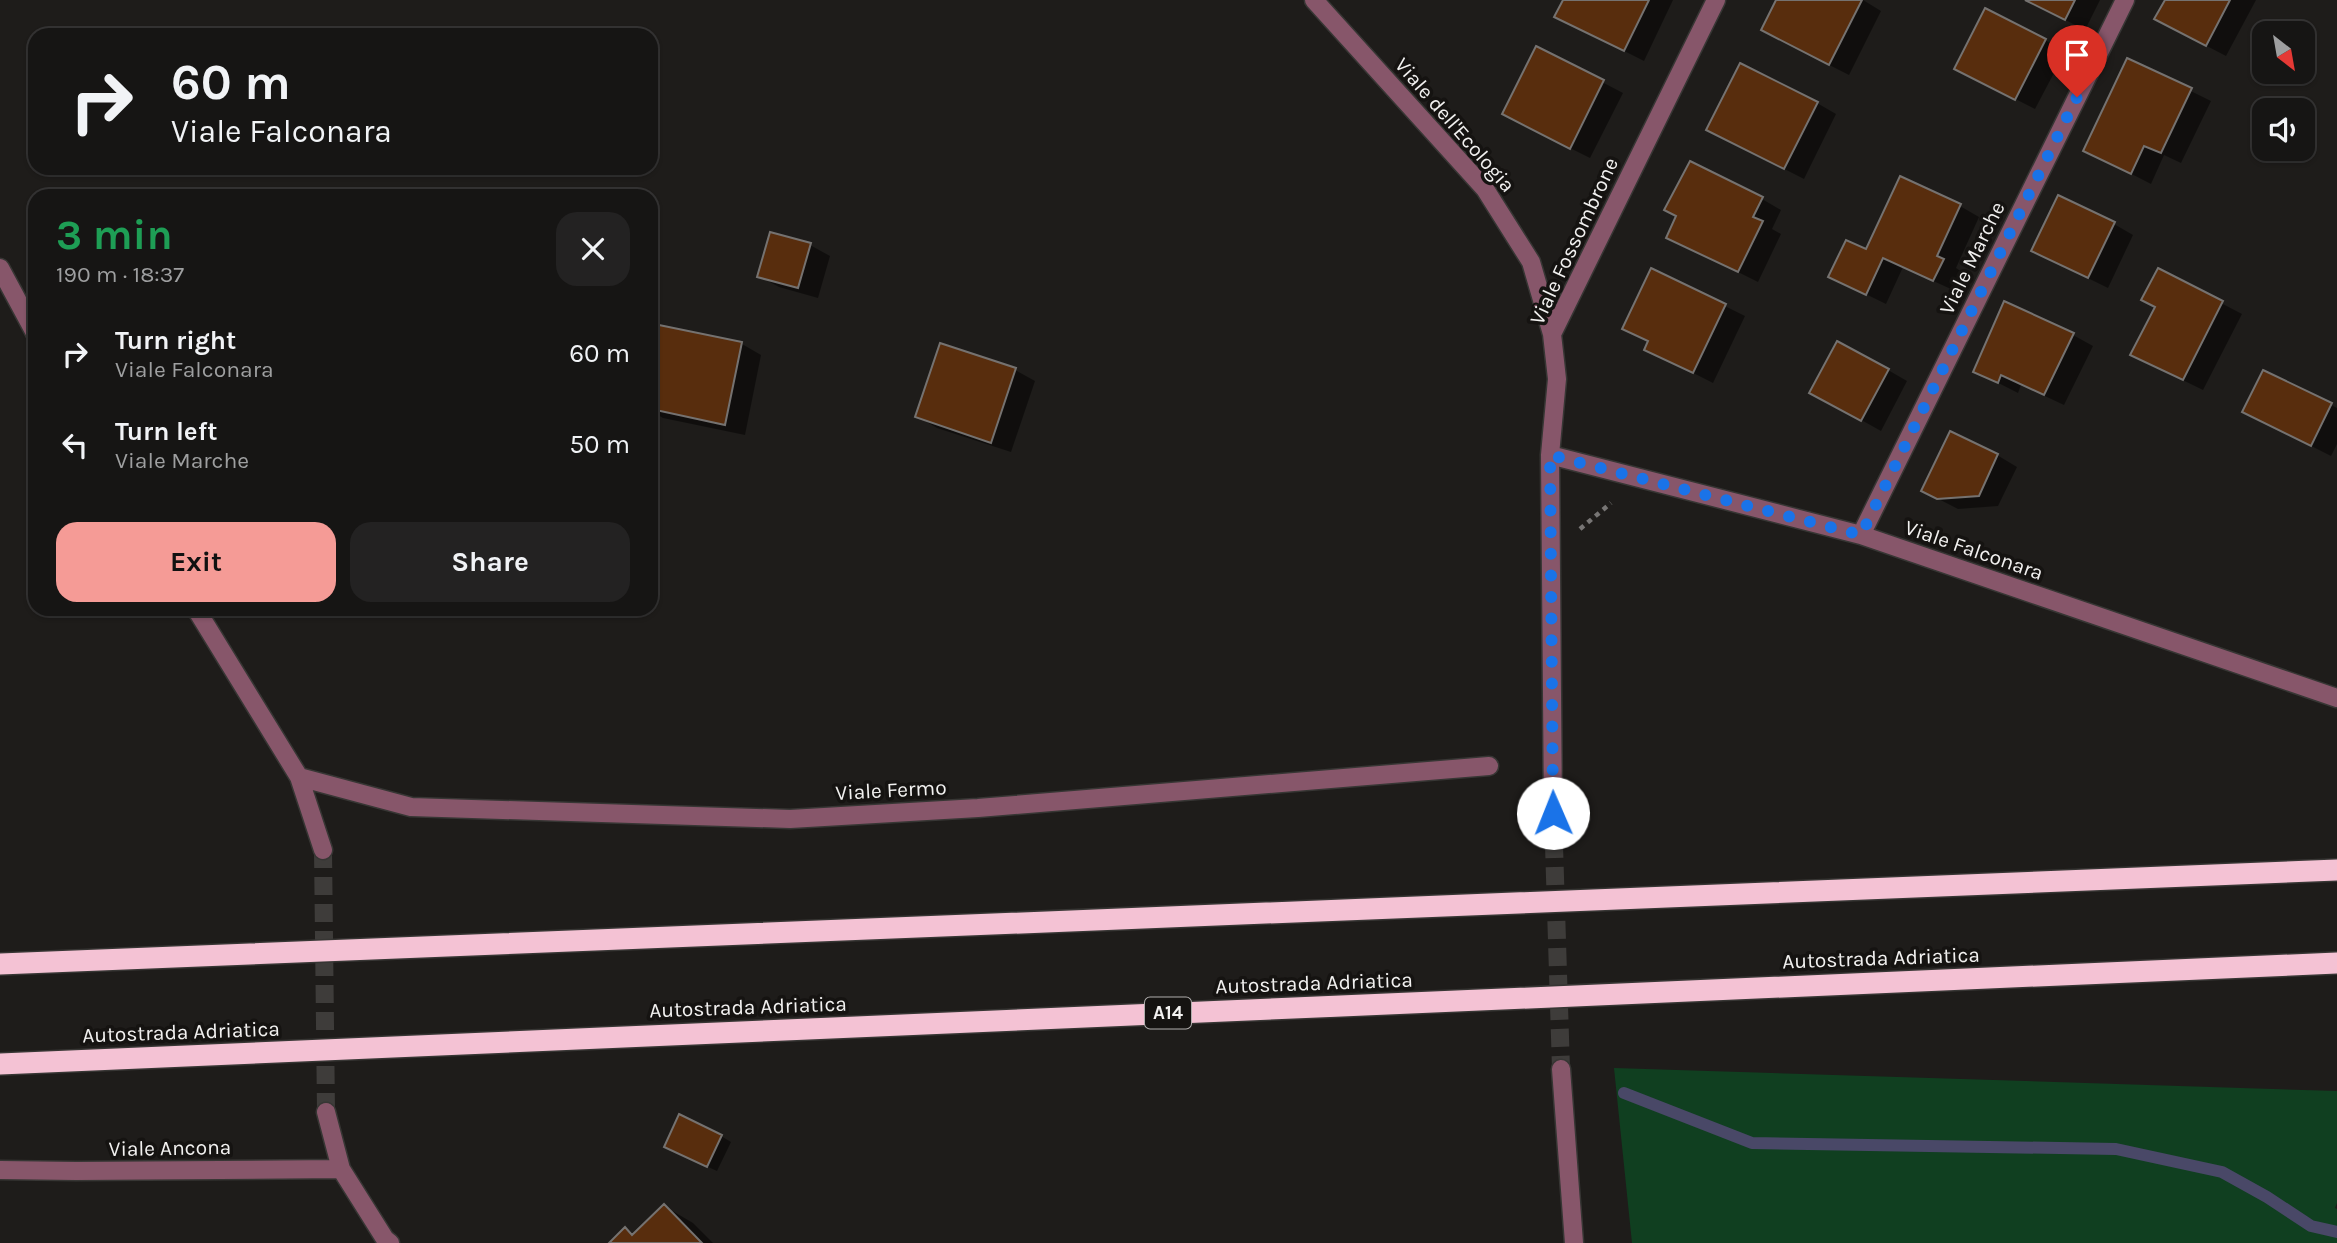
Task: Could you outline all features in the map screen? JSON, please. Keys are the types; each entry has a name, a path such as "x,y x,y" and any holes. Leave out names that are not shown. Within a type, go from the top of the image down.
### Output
{"highway":[{"path":"0,964 2337,870"},
{"name":"Autostrada Adriatica","path":"0,1064 2337,963"}],"street":[{"name":"Viale dell'Ecologia","path":"1314,0 1485,189 1531,262 1552,334"},
{"name":"Viale Fossombrone","path":"1553,813 1550,455 1557,379 1552,334 1716,0"},
{"name":"Viale Marche","path":"1861,535 2125,0"},
{"path":"0,268 28,320"},
{"name":"Viale Falconara","path":"1550,455 1861,535 2337,698"},
{"path":"200,616 299,777 323,850"},
{"name":"Viale Fermo","path":"299,777 411,807 790,819 978,808 1489,766"},
{"path":"1561,1069 1574,1243"},
{"path":"326,1112 341,1169 390,1243"},
{"name":"Viale Ancona","path":"0,1170 341,1169"}],"path":[{"path":"1577,541 1580,528 1619,496"}],"green space":[{"path":"1614,1068 2337,1091 2337,1243 1632,1243"}],"building":[{"path":"1563,0 1649,0 1624,51 1554,17"},
{"path":"1776,0 1862,0 1829,65 1761,30"},
{"path":"2025,0 2075,0 2065,20"},
{"path":"2165,0 2230,0 2206,46 2154,19"},
{"path":"1985,8 2046,39 2015,100 1954,69"},
{"path":"1536,46 1604,80 1570,149 1502,114"},
{"path":"2127,58 2192,88 2161,153 2144,146 2131,174 2083,151"},
{"path":"1740,63 1818,102 1784,169 1706,130"},
{"path":"1690,161 1763,197 1753,217 1763,221 1738,272 1666,238 1676,216 1664,210"},
{"path":"1900,176 1961,204 1937,256 1944,259 1933,281 1883,258 1866,295 1828,277 1846,240 1866,249"},
{"path":"2058,195 2115,222 2088,278 2031,251"},
{"path":"770,232 811,243 798,288 757,277"},
{"path":"1651,268 1726,304 1693,373 1644,350 1648,341 1622,329"},
{"path":"2158,268 2223,301 2183,380 2130,355 2155,307 2141,300"},
{"path":"2004,301 2074,333 2044,395 2001,375 1998,383 1973,372"},
{"path":"659,325 742,342 725,425 658,411"},
{"path":"1837,341 1889,369 1861,421 1809,393"},
{"path":"940,343 1016,368 991,443 915,417"},
{"path":"2263,370 2332,403 2311,446 2242,412"},
{"path":"1950,431 1998,454 1979,496 1937,499 1921,491"},
{"path":"679,1114 722,1135 707,1167 664,1147"},
{"path":"664,1204 702,1243 609,1243 625,1227 632,1235"}],"waterway":[{"path":"1624,1093 1752,1143 2116,1149 2222,1172 2311,1226 2337,1232"}],"tunnel":[{"path":"1553,813 1561,1069"},
{"path":"323,850 326,1112"}],"route":[{"path":"1553,813 1550,455 1861,535 2077,97"}]}
